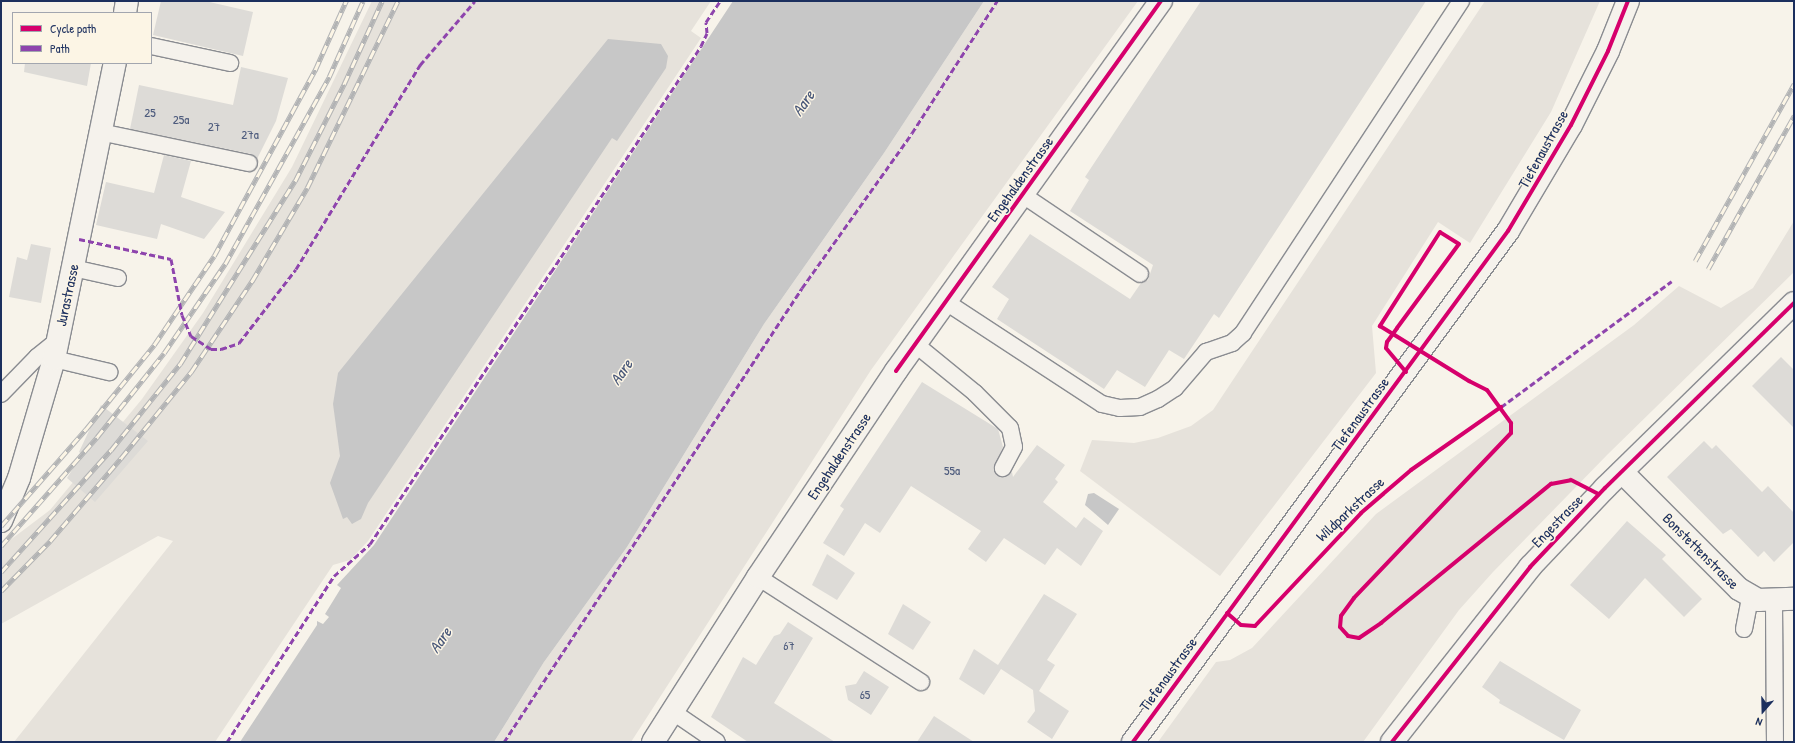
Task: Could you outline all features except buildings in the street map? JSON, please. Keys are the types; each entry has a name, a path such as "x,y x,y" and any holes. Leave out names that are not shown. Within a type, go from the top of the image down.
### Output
{"street":[{"path":"125,12 127,1"},
{"name":"Engehaldenstrasse","path":"653,742 758,577 915,344 1162,1"},
{"name":"Tiefenaustrasse","path":"1133,742 1508,232 1571,125 1608,51 1628,1"},
{"name":"Jurastrasse","path":"1,521 19,478 56,350 114,64"},
{"name":"Engestrasse","path":"1392,742 1510,590 1622,472 1792,309"},
{"name":"Bonstettenstrasse","path":"1622,472 1739,589 1750,597 1784,601"}],"lane":[{"path":"946,302 1102,404 1140,407 1158,399 1175,388 1206,352 1232,343 1243,333 1462,1"},
{"path":"152,46 230,63"},
{"path":"100,132 249,162"},
{"path":"1023,194 1140,274"},
{"path":"73,268 118,278"},
{"path":"915,344 975,393 1010,428 1014,447 1003,468"},
{"path":"1,394 38,357 56,350 109,372"},
{"path":"758,577 921,682"},
{"path":"1744,629 1750,597"},
{"path":"1775,742 1784,601"},
{"path":"672,712 717,742"}],"shaded area":[{"path":"372,1 711,1 691,31 701,38 368,541 350,560 333,565 215,742 14,742 173,541 158,536 1,624 1,547 50,510 142,399 203,313 292,167"},
{"path":"984,1 1138,1 871,370 631,742 494,742 544,662 627,547 764,324 884,153"},
{"path":"1485,1 1600,1 1551,112 1470,243 1438,222 1372,326 1376,373 1220,576 1080,471 1092,440 1134,443 1158,438 1191,426 1213,410"},
{"path":"1794,221 1794,272 1608,454 1493,572 1459,610 1363,742 1158,742 1216,662 1230,660 1252,648 1376,514 1634,325 1679,286 1721,308 1753,288"}],"water":[{"name":"Aare","path":"733,1 984,1 884,153 764,324 627,547 544,662 494,742 240,742 317,625 317,621 323,624 329,617 325,614 341,588 337,585 374,545"},
{"path":"608,39 661,44 668,56 666,68 617,141 612,138 368,503 361,519 352,524 347,517 343,519 330,483 340,456 333,404 338,373"},
{"path":"1094,493 1119,509 1108,525 1085,505 1088,494"}],"railway":[{"path":"1,526 86,429 154,345 214,256 315,70 346,1"},
{"path":"1,546 97,437 164,353 225,264 329,77 363,1"},
{"path":"1,572 111,450 180,364 295,181 344,84 382,1"},
{"path":"1,591 50,541 121,458 191,372 252,281 307,188 398,1"},
{"path":"1695,261 1794,84"},
{"path":"1708,269 1794,116"}],"marked path":[{"path":"79,239 171,259 182,315 191,336 211,349 221,349 239,343 296,269 420,65 475,1"},
{"path":"227,742 334,576 370,544 551,272 701,46 707,33 706,22 720,1"},
{"path":"504,742 802,288 912,133 997,1"},
{"path":"1501,407 1672,281"}],"cycle path":[{"path":"896,371 1161,1"},
{"path":"1133,742 1508,231 1571,125 1608,51 1628,1"},
{"path":"1406,372 1386,348 1387,342 1397,328 1459,244 1440,232 1380,326 1469,381 1487,390 1511,423 1511,433 1354,598 1341,616 1340,627 1348,636 1359,638 1381,623 1551,484 1571,480 1599,494"},
{"path":"1392,742 1530,567 1605,488 1794,303"},
{"name":"Wildparkstrasse","path":"1227,613 1241,625 1255,626 1361,513 1411,470 1501,407"}]}
